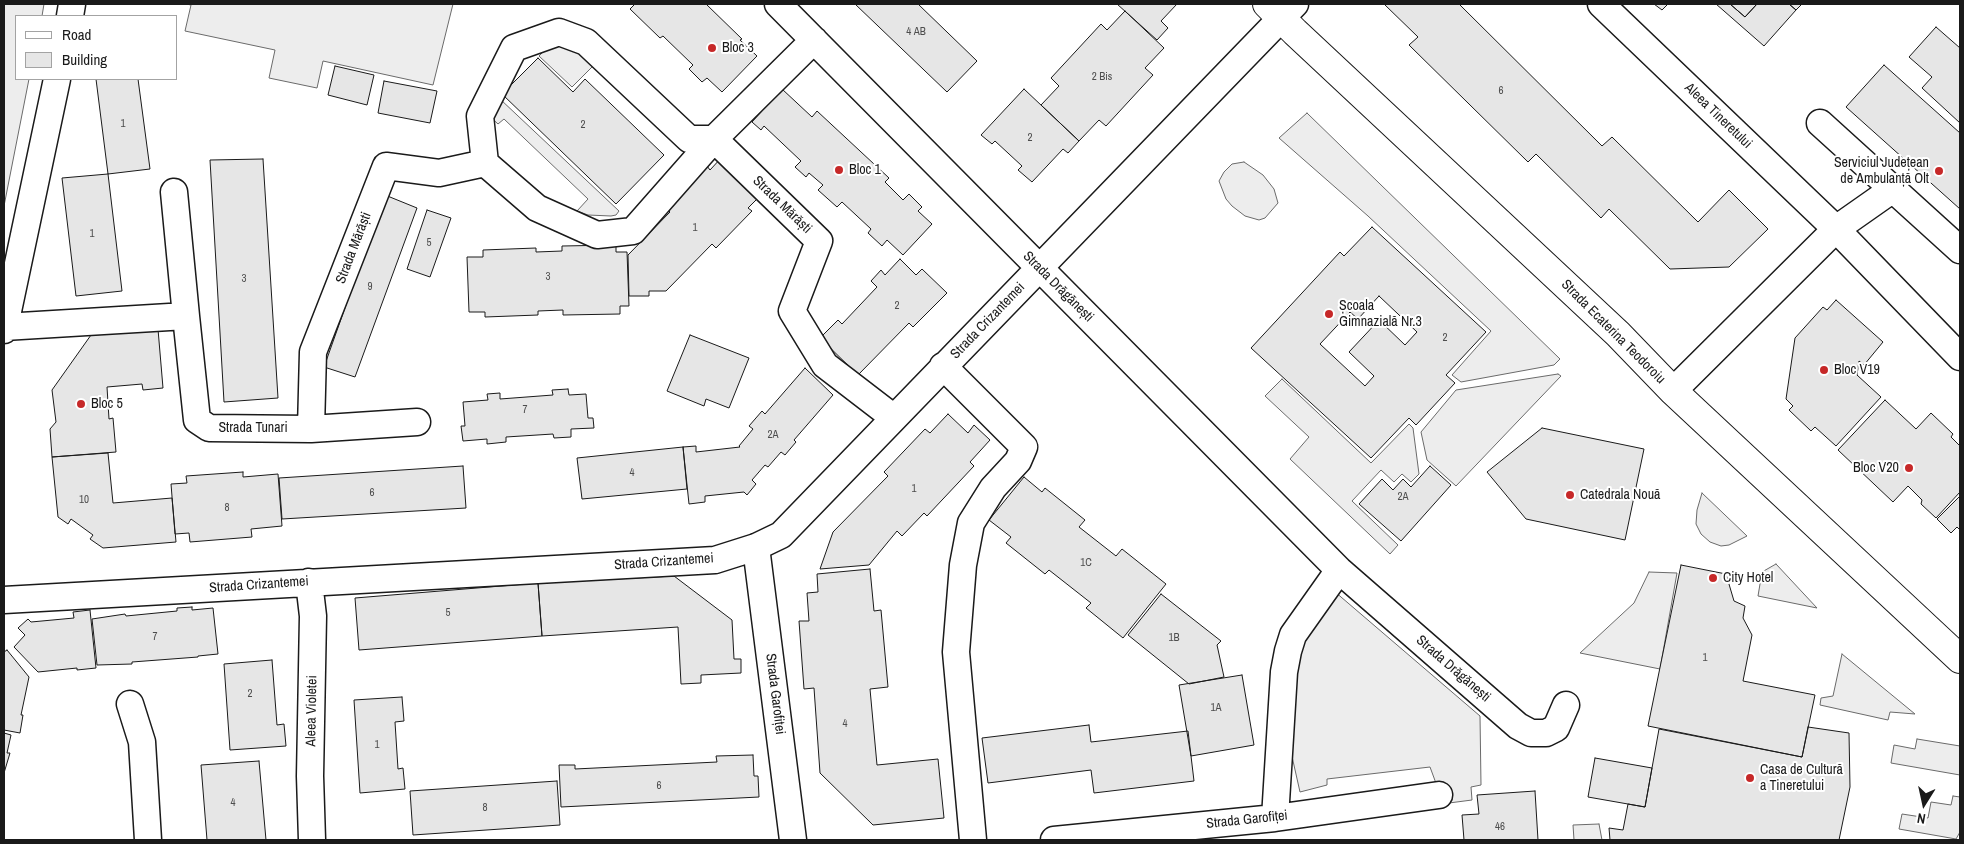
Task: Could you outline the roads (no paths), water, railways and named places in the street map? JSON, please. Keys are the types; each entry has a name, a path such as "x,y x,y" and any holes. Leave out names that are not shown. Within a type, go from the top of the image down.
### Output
{"main road":[{"name":"Strada Ecaterina Teodoroiu","path":"1281,9 1618,334 1673,391 1960,658"}],"street":[{"name":"Strada Drăgănești","path":"778,4 1339,570 1518,726 1531,733 1546,733 1556,728 1566,705"},
{"name":"Aleea Tineretului","path":"1601,4 1836,229 1960,357"},
{"name":"Strada Crizantemei","path":"4,600 715,560 756,547 780,535 1039,268 1281,9"},
{"path":"714,139 689,139 586,42 559,32 514,48 480,116 486,163 538,208 596,235 633,231 714,139 814,40"},
{"path":"57,80 4,328 186,316"},
{"path":"1820,123 1960,250"},
{"name":"Strada Mărăști","path":"714,139 819,241 792,311 825,365 894,418"},
{"name":"Strada Mărăști","path":"311,428 313,352 386,166 439,173 486,163"},
{"path":"1673,391 1836,229 1893,189"},
{"name":"Strada Tunari","path":"174,192 197,420 209,428 311,428 417,422"},
{"path":"943,366 1024,447 1018,461 993,488 971,523 963,565 956,652 973,840"},
{"name":"Strada Garofiței","path":"756,547 793,840"},
{"path":"1275,818 1284,672 1288,651 1293,636 1339,570"},
{"name":"Aleea Violetei","path":"310,582 313,616 310,776 312,840"},
{"path":"130,704 142,742 148,840"},
{"name":"Strada Garofiței","path":"1054,840 1275,818 1439,795"}],"place":[{"name":"Bloc 3","path":"712,48"},
{"name":"Bloc 1","path":"839,170"},
{"name":"Serviciul Județean de Ambulanță Olt","path":"1939,171"},
{"name":"Școala Gimnazială Nr.3","path":"1329,314"},
{"name":"Bloc V19","path":"1824,370"},
{"name":"Bloc 5","path":"81,404"},
{"name":"Bloc V20","path":"1909,468"},
{"name":"Catedrala Nouă","path":"1570,495"},
{"name":"City Hotel","path":"1713,578"},
{"name":"Casa de Cultură a Tineretului","path":"1750,778"}]}
